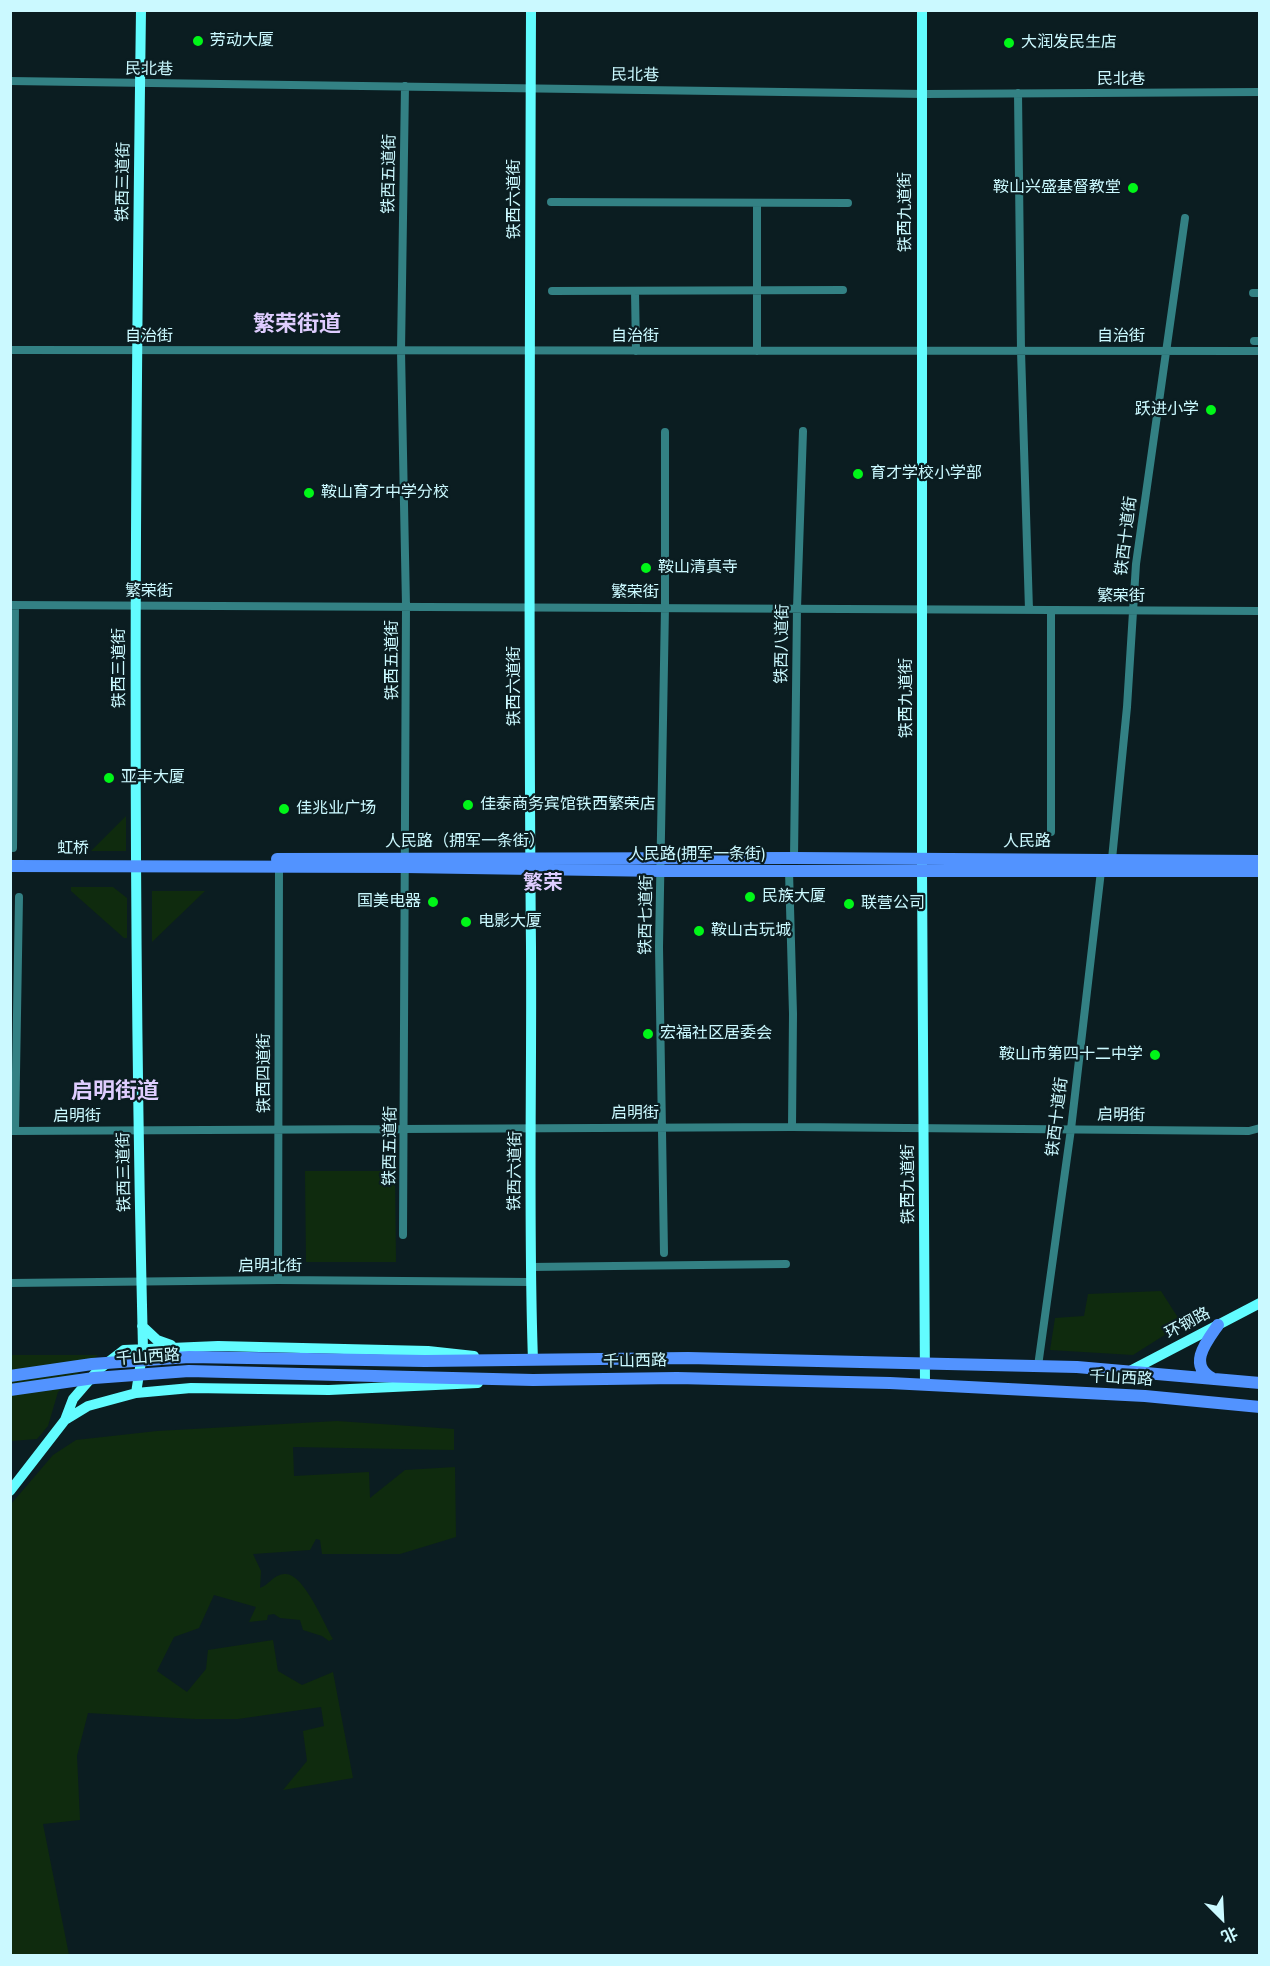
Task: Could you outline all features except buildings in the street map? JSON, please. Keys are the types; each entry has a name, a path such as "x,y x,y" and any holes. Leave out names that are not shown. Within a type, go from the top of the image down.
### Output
{"main road":[{"name":"铁西三道街","path":"136,1393 143,1349 135,605 141,10"},
{"name":"铁西六道街","path":"531,10 532,1128 530,1282 533,1360"},
{"name":"铁西九道街","path":"922,10 921,609 925,1385"},
{"path":"661,866 794,858"},
{"name":"人民路","path":"794,858 922,864 1112,859 1260,861"},
{"name":"人民路（拥军一条街）","path":"136,863 405,863"},
{"name":"虹桥","path":"10,866 136,863"},
{"name":"人民路(拥军一条街)","path":"136,863 279,867 405,863 530,864 789,871 922,864 1101,871 1260,872"},
{"name":"环钢路","path":"1130,1371 1260,1303"},
{"path":"1214,1379 1205,1374 1200,1366 1206,1343 1218,1325"},
{"path":"10,1491 65,1420 73,1399 98,1370 135,1341 142,1326 157,1341 184,1347"},
{"path":"124,1350 229,1347 428,1351 511,1361"},
{"name":"千山西路","path":"10,1376 93,1364 189,1357 511,1361 688,1358 1077,1366 1260,1383"},
{"name":"千山西路","path":"10,1390 94,1378 189,1371 533,1380 677,1378 925,1385 1145,1396 1260,1407"},
{"path":"65,1420 88,1406 136,1393 191,1388 329,1390 408,1388 533,1380"}],"street":[{"name":"民北巷","path":"10,81 922,94 1260,92"},
{"name":"铁西五道街","path":"403,1235 406,606 401,351 405,86"},
{"path":"1018,93 1021,351 1029,610"},
{"path":"551,202 848,203"},
{"path":"757,204 757,351"},
{"name":"铁西十道街","path":"1112,859 1144,498 1185,218"},
{"path":"552,291 843,290"},
{"path":"635,291 636,351"},
{"name":"自治街","path":"10,350 1260,351"},
{"name":"铁西八道街","path":"794,858 797,608 803,430"},
{"name":"铁西七道街","path":"664,1253 659,947 665,607 665,432"},
{"path":"13,605 13,848"},
{"name":"繁荣街","path":"13,605 1260,611"},
{"path":"1051,832 1052,610"},
{"name":"铁西四道街","path":"278,1280 279,867"},
{"path":"789,871 792,1127"},
{"name":"铁西十道街","path":"1038,1366 1071,1129 1101,871"},
{"path":"13,1131 14,941 19,897"},
{"name":"启明街","path":"13,1131 662,1127 1249,1131 1260,1128"},
{"path":"530,1267 786,1264"},
{"name":"启明北街","path":"10,1283 278,1280 530,1282"}],"green space":[{"path":"126,816 126,851 91,851"},
{"path":"71,887 113,887 127,898 127,938 124,938 71,891"},
{"path":"152,891 205,891 152,942"},
{"path":"305,1171 395,1171 396,1262 306,1262"},
{"path":"1161,1291 1182,1324 1133,1355 1050,1350 1055,1318 1084,1316 1088,1294"},
{"path":"10,1355 98,1355 58,1392 48,1426 37,1439 11,1441"},
{"path":"337,1421 454,1429 454,1450 293,1447 294,1476 369,1472 370,1498 405,1470 455,1467 456,1537 400,1554 322,1554 320,1540 316,1539 310,1550 253,1554 261,1571 260,1588 280,1575 291,1575 305,1589 333,1639 329,1641 322,1636 303,1630 300,1620 280,1618 274,1614 268,1615 267,1620 249,1622 256,1607 214,1595 199,1628 174,1637 157,1671 187,1692 206,1669 208,1650 273,1640 278,1671 302,1685 333,1672 353,1778 283,1790 307,1761 303,1731 324,1726 321,1707 238,1719 88,1713 77,1756 80,1820 43,1824 69,1955 11,1955 11,1504 53,1455 76,1440 157,1431"}],"place":[{"name":"劳动大厦","path":"198,41"},
{"name":"大润发民生店","path":"1009,43"},
{"name":"鞍山兴盛基督教堂","path":"1133,188"},
{"name":"跃进小学","path":"1211,410"},
{"name":"育才学校小学部","path":"858,474"},
{"name":"鞍山育才中学分校","path":"309,493"},
{"name":"鞍山清真寺","path":"646,568"},
{"name":"亚丰大厦","path":"109,778"},
{"name":"佳泰商务宾馆铁西繁荣店","path":"468,805"},
{"name":"佳兆业广场","path":"284,809"},
{"name":"民族大厦","path":"750,897"},
{"name":"国美电器","path":"433,902"},
{"name":"联营公司","path":"849,904"},
{"name":"电影大厦","path":"466,922"},
{"name":"鞍山古玩城","path":"699,931"},
{"name":"宏福社区居委会","path":"648,1034"},
{"name":"鞍山市第四十二中学","path":"1155,1055"}],"district":[{"name":"繁荣街道","path":"297,326"},
{"name":"繁荣","path":"543,884"},
{"name":"启明街道","path":"115,1093"}]}
